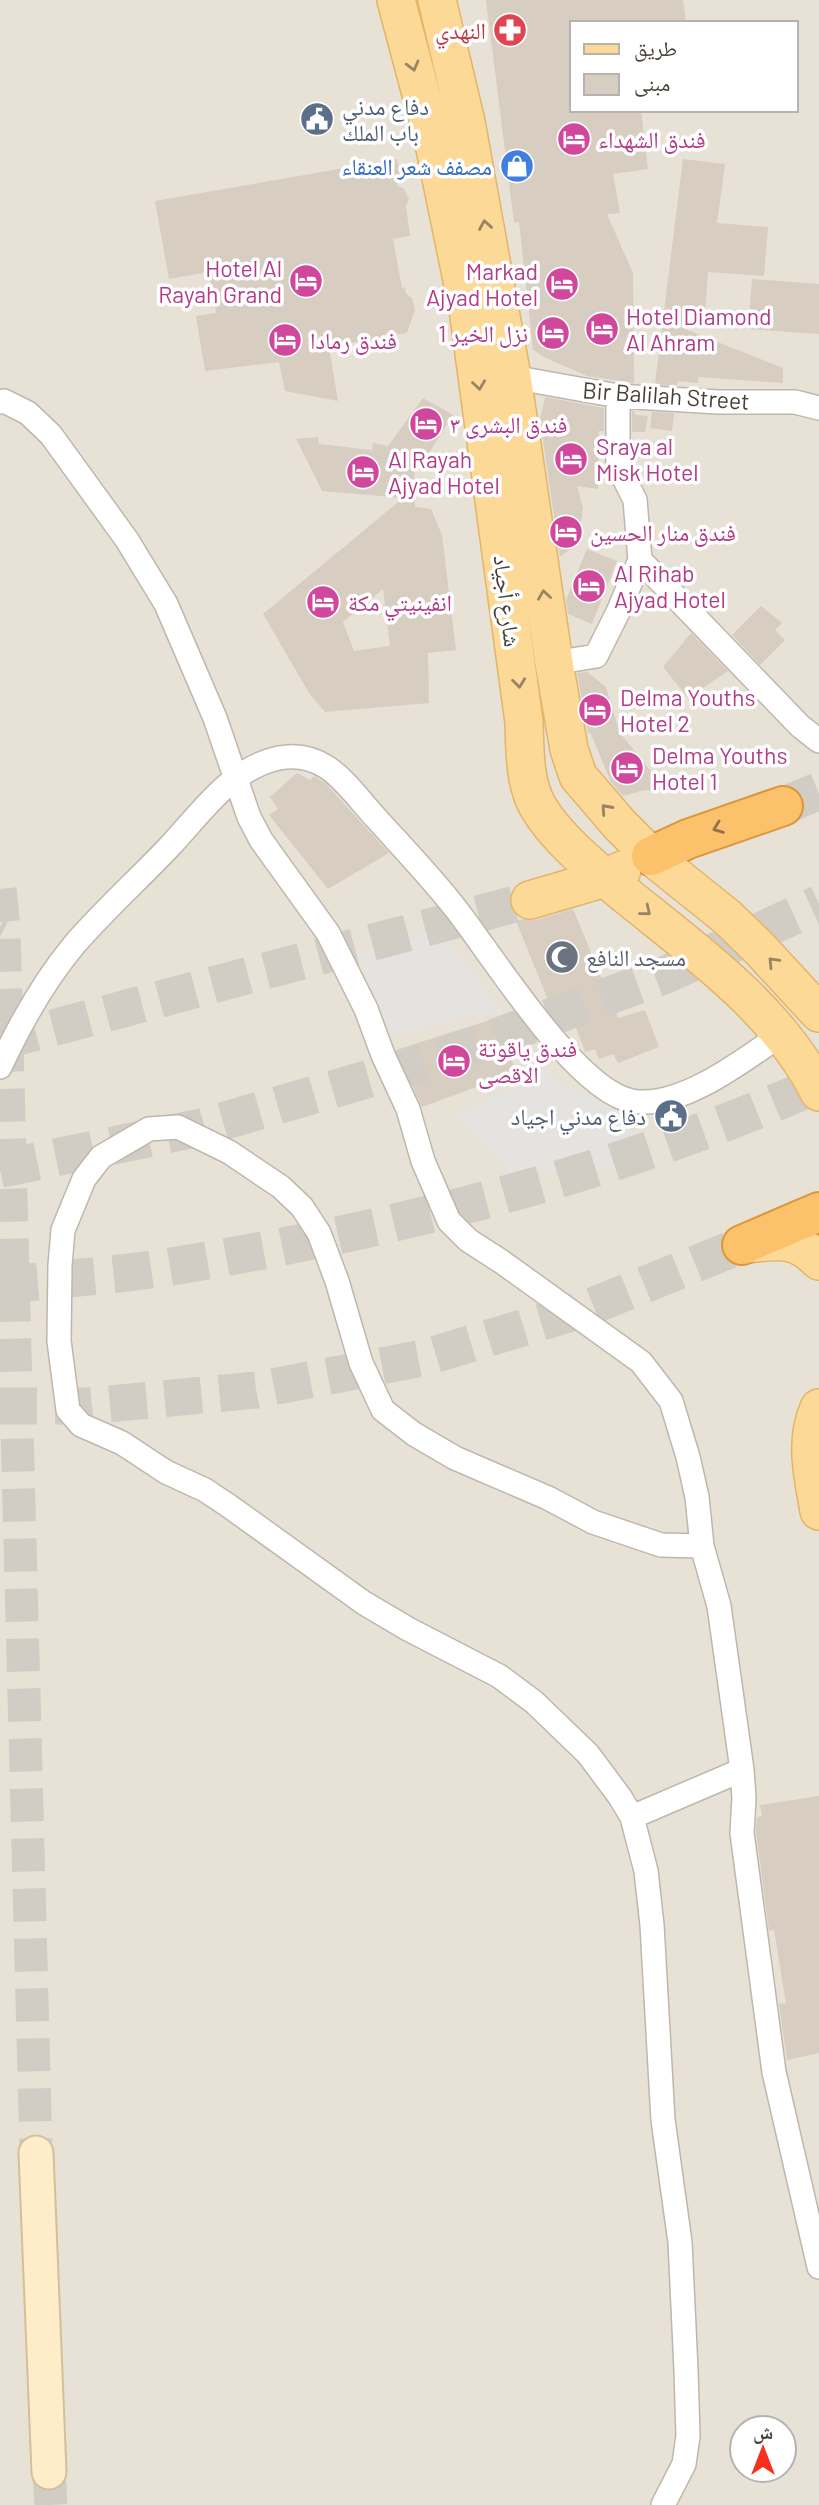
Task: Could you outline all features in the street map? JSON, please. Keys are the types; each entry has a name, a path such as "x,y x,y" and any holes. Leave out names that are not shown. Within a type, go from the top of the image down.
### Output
{"highway":[{"path":"652,856 688,839 783,806"},
{"path":"742,1245 819,1212"}],"main road":[{"name":"شارع أجياد","path":"396,0 433,139 468,309 524,722 526,765 536,804 558,833 606,878 714,964 799,1058 819,1092"},
{"name":"شارع أجياد","path":"437,0 466,122 512,377 554,663 569,749 578,776 620,825 652,856 735,925 819,1013"},
{"path":"530,900 606,878 652,856"},
{"path":"742,1245 785,1240 806,1248 819,1261"},
{"path":"818,1407 809,1452 819,1511"}],"street":[{"name":"Bir Balilah Street","path":"512,377 618,396 718,402 795,402 819,408"},
{"path":"554,663 596,656 640,560 635,500 618,466 618,396"},
{"path":"0,402 4,401 28,413 51,435 127,540 166,604 215,718 249,817 261,840 328,933 366,1009 383,1055 408,1109 423,1161 449,1221 468,1240 641,1362 671,1401 688,1457 697,1497 702,1546 719,1606 742,1770 742,1833 774,2072 819,2267"},
{"path":"640,560 800,726 819,741"},
{"path":"0,1067 19,1026 73,946 236,776 280,758 309,757 337,772 454,906 549,1035 606,1090 632,1101 657,1101 710,1080 780,1035"},
{"path":"663,2505 684,2464 688,2436 687,2370 680,2242 663,2120 652,1925 646,1871 632,1817 588,1754 534,1702 499,1676 408,1629 365,1603 205,1490 166,1472 122,1443 81,1425 68,1410 60,1341 60,1265 63,1230 84,1179 101,1157 149,1129 178,1127 229,1152 281,1187 302,1207 320,1233 361,1363 383,1410 414,1434 455,1458 548,1498 593,1522 661,1545 702,1546"},
{"path":"632,1817 742,1770"},
{"path":"36,2153 49,2472"}],"shaded area":[{"path":"0,0 819,0 819,2505 0,2505"},
{"path":"438,928 556,1082 624,1113 651,1168 510,1173 454,1116 530,1080 495,1010 390,1035 357,954"}],"building":[{"name":"فندق الشهداء","path":"486,0 683,0 686,21 570,21 570,112 641,112 648,169 613,174 620,213 607,214 633,273 634,383 587,376 533,350 519,222 514,223"},
{"path":"397,159 400,175 397,185 404,189 409,199 406,206 410,236 393,239 402,288 405,287 406,294 412,298 415,310 407,333 329,347 338,401 285,391 279,362 205,371 196,316 216,313 209,272 169,279 155,201"},
{"path":"683,159 725,164 717,223 768,227 764,276 708,272 704,326 670,323 783,368 783,383 698,377 698,383 678,381 677,386 655,384"},
{"path":"752,279 819,284 819,334 748,329"},
{"path":"545,397 604,408 604,431 599,431 598,489 577,486 583,508 578,543 560,557 540,420"},
{"name":"انفينيتي مكة","path":"423,398 453,415 427,456 414,449 415,507 431,509 442,535 456,650 428,653 429,703 325,712 309,693 263,614 403,498 322,491 296,439 318,437 319,444 372,450 373,443 388,446","holes":["383,589 390,646 354,651 343,622"]},
{"path":"632,411 635,411 635,415 648,416 645,432 632,432"},
{"path":"652,412 674,413 672,431 650,428"},
{"name":"Al Rihab Ajyad Hotel","path":"587,549 617,561 592,624 568,614 566,600"},
{"path":"761,606 782,623 775,630 785,640 760,665 732,635"},
{"path":"691,633 728,671 688,698 663,667"},
{"path":"587,672 606,687 620,733 667,791 645,790 623,796 611,782 591,734 588,733 577,673"},
{"path":"297,773 310,780 314,776 326,784 389,853 328,889 269,815 278,809 270,797"},
{"path":"573,909 618,1018 645,1010 659,1047 618,1063 613,1054 599,1059 595,1049 585,1052 568,1006 553,1012 516,921 536,920"},
{"name":"فندق ياقوتة الاقصى","path":"493,1019 517,1072 422,1107 396,1050"},
{"path":"819,1796 819,2053 787,2060 779,2004 786,2003 774,1930 769,1931 756,1832 757,1817 762,1816 760,1805"}],"tunnel":[{"path":"783,806 819,791"},
{"path":"0,889 4,929 36,2153"},
{"path":"0,1042 530,900"},
{"path":"0,1169 203,1127 437,1059 665,975 819,904"},
{"path":"0,927 4,929"},
{"path":"0,1285 168,1267 251,1253 417,1217 500,1196 662,1146 819,1084"},
{"path":"0,1406 87,1406 256,1390 423,1358 585,1309 742,1245"},
{"path":"49,2472 51,2505"}],"place":[{"name":"النهدي","path":"510,30"},
{"name":"دفاع مدني باب الملك","path":"317,119"},
{"name":"فندق الشهداء","path":"574,139"},
{"name":"مصفف شعر العنقاء","path":"517,166"},
{"name":"Hotel Al Rayah Grand","path":"306,281"},
{"name":"Markad Ajyad Hotel","path":"562,284"},
{"name":"Hotel Diamond Al Ahram","path":"602,329"},
{"name":"نزل الخير 1","path":"553,333"},
{"name":"فندق رمادا","path":"285,340"},
{"name":"فندق البشرى ٣","path":"426,424"},
{"name":"Sraya al Misk Hotel","path":"571,459"},
{"name":"Al Rayah Ajyad Hotel","path":"363,472"},
{"name":"فندق منار الحسين","path":"566,532"},
{"name":"Al Rihab Ajyad Hotel","path":"589,586"},
{"name":"انفينيتي مكة","path":"323,602"},
{"name":"Delma Youths Hotel 2","path":"595,710"},
{"name":"Delma Youths Hotel 1","path":"627,768"},
{"name":"مسجد النافع","path":"562,957"},
{"name":"فندق ياقوتة الاقصى","path":"454,1061"},
{"name":"دفاع مدني اجياد","path":"671,1116"}]}
